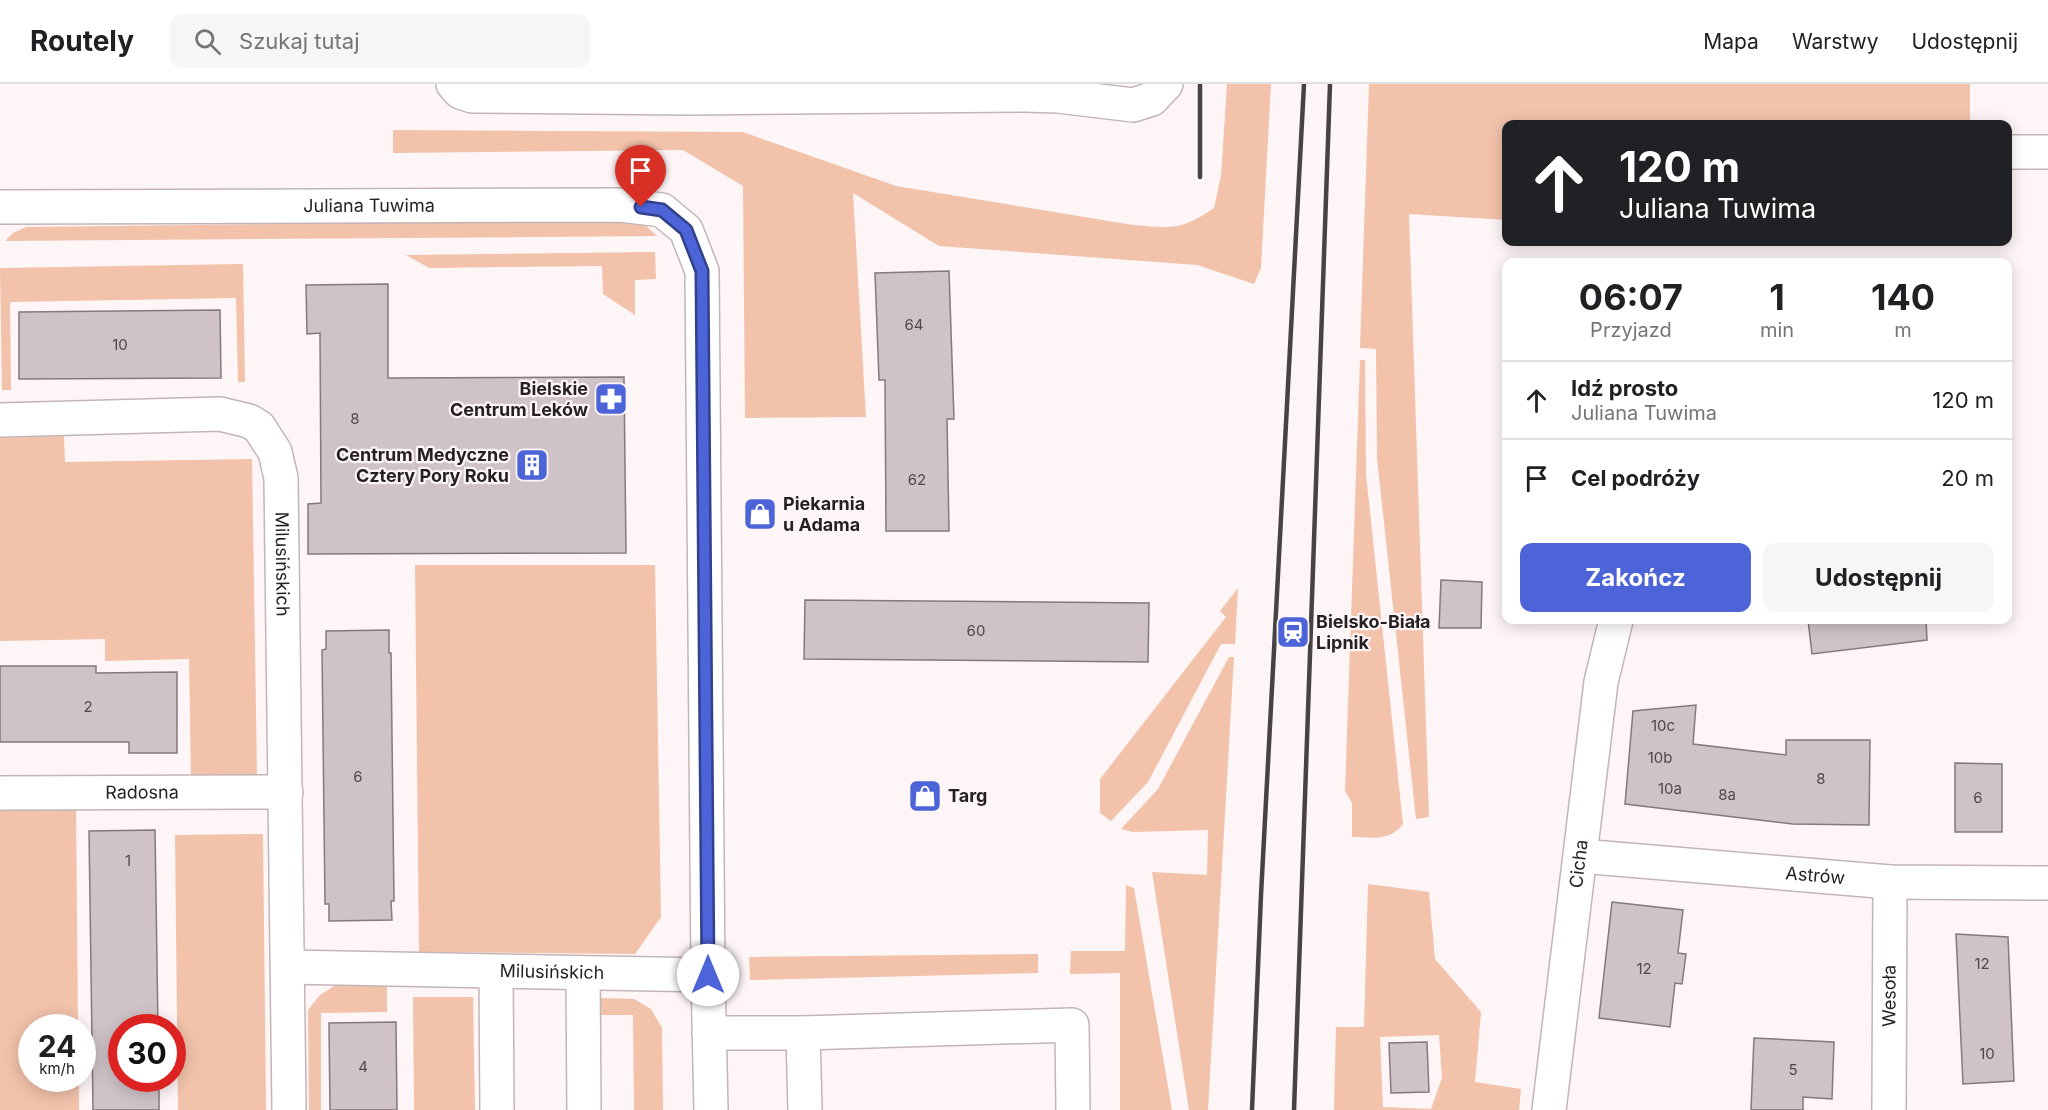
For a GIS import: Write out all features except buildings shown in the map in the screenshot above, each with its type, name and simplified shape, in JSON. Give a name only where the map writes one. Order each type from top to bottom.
[{"type":"street","points":[[453,84],[460,92],[472,96],[689,98],[1047,95],[1133,105],[1152,99],[1166,84]]},
{"type":"street","points":[[2012,152],[2048,152]]},
{"type":"street","name":"Juliana Tuwima","points":[[0,207],[620,205],[662,210],[686,230],[702,271],[708,975]]},
{"type":"street","name":"Milusińskich","points":[[0,420],[220,414],[249,421],[259,427],[275,452],[281,478],[289,1110]]},
{"type":"street","name":"Cicha","points":[[1549,1110],[1601,682],[1615,624]]},
{"type":"street","name":"Radosna","points":[[0,793],[286,792]]},
{"type":"street","name":"Astrów","points":[[1580,856],[1890,882],[2048,884]]},
{"type":"street","name":"Wesoła","points":[[1889,1110],[1890,882]]},
{"type":"street","name":"Milusińskich","points":[[288,967],[708,975]]},
{"type":"street","points":[[496,972],[497,1110]]},
{"type":"street","points":[[584,973],[584,1110]]},
{"type":"street","points":[[708,975],[711,1110]]},
{"type":"street","points":[[709,1033],[803,1033],[1072,1024],[1073,1110]]},
{"type":"street","points":[[803,1033],[805,1110]]},
{"type":"shaded area","points":[[1227,84],[1271,84],[1261,268],[1254,284],[1197,265],[939,246],[853,193],[866,417],[745,418],[743,186],[683,150],[393,153],[393,130],[743,132],[896,186],[1133,225],[1167,227],[1192,221],[1214,208],[1221,176]]},
{"type":"shaded area","points":[[1369,84],[1970,84],[1970,120],[1502,120],[1502,220],[1409,214],[1429,817],[1416,819],[1377,458],[1376,349],[1360,348]]},
{"type":"shaded area","points":[[626,220],[643,223],[657,236],[5,241],[13,233],[26,227]]},
{"type":"shaded area","points":[[655,252],[656,279],[635,280],[635,315],[603,294],[602,266],[429,268],[406,255]]},
{"type":"shaded area","points":[[243,264],[245,382],[238,382],[236,298],[10,302],[11,390],[2,390],[0,268]]},
{"type":"shaded area","points":[[1360,360],[1365,360],[1366,474],[1403,824],[1392,834],[1374,838],[1352,837],[1352,803],[1345,791]]},
{"type":"shaded area","points":[[64,436],[65,462],[252,459],[257,774],[191,775],[189,659],[105,661],[105,639],[0,641],[0,438]]},
{"type":"shaded area","points":[[415,565],[655,565],[661,917],[635,954],[419,952]]},
{"type":"shaded area","points":[[1238,588],[1235,644],[1221,644],[1148,782],[1111,821],[1100,813],[1100,779],[1226,617],[1220,611]]},
{"type":"shaded area","points":[[1229,657],[1234,657],[1208,1110],[1189,1110],[1152,872],[1207,875],[1208,830],[1133,832],[1121,829],[1158,789]]},
{"type":"shaded area","points":[[76,807],[78,1014],[18,1014],[18,1092],[79,1092],[79,1110],[0,1110],[0,808]]},
{"type":"shaded area","points":[[263,834],[266,1110],[178,1110],[178,1092],[186,1092],[186,1014],[177,1014],[175,835]]},
{"type":"shaded area","points":[[1368,884],[1429,892],[1435,959],[1481,1012],[1475,1082],[1521,1089],[1519,1110],[1334,1110],[1336,1027],[1364,1027]],"holes":[[[1439,1035],[1442,1078],[1431,1109],[1383,1107],[1380,1037]]]},
{"type":"shaded area","points":[[1126,885],[1134,888],[1172,1110],[1120,1110],[1120,973],[1070,974],[1071,951],[1125,951]]},
{"type":"shaded area","points":[[1038,954],[1038,973],[750,980],[749,957]]},
{"type":"shaded area","points":[[339,983],[387,983],[387,1012],[321,1013],[321,1110],[309,1110],[308,1010],[320,995]]},
{"type":"shaded area","points":[[413,997],[473,997],[475,1110],[414,1110]]},
{"type":"shaded area","points":[[600,998],[634,999],[651,1009],[662,1028],[663,1110],[634,1110],[633,1015],[600,1015]]},
{"type":"railway","points":[[1200,84],[1200,177]]},
{"type":"railway","points":[[1252,1110],[1261,895],[1304,84]]},
{"type":"railway","points":[[1294,1110],[1330,84]]},
{"type":"place","name":"Bielskie Centrum Leków","points":[[611,399]]},
{"type":"place","name":"Centrum Medyczne Cztery Pory Roku","points":[[532,465]]},
{"type":"place","name":"Piekarnia u Adama","points":[[760,514]]},
{"type":"place","name":"Bielsko-Biała Lipnik","points":[[1293,632]]},
{"type":"place","name":"Targ","points":[[925,796]]},
{"type":"route","points":[[641,207],[662,210],[686,230],[702,271],[708,975]]}]
